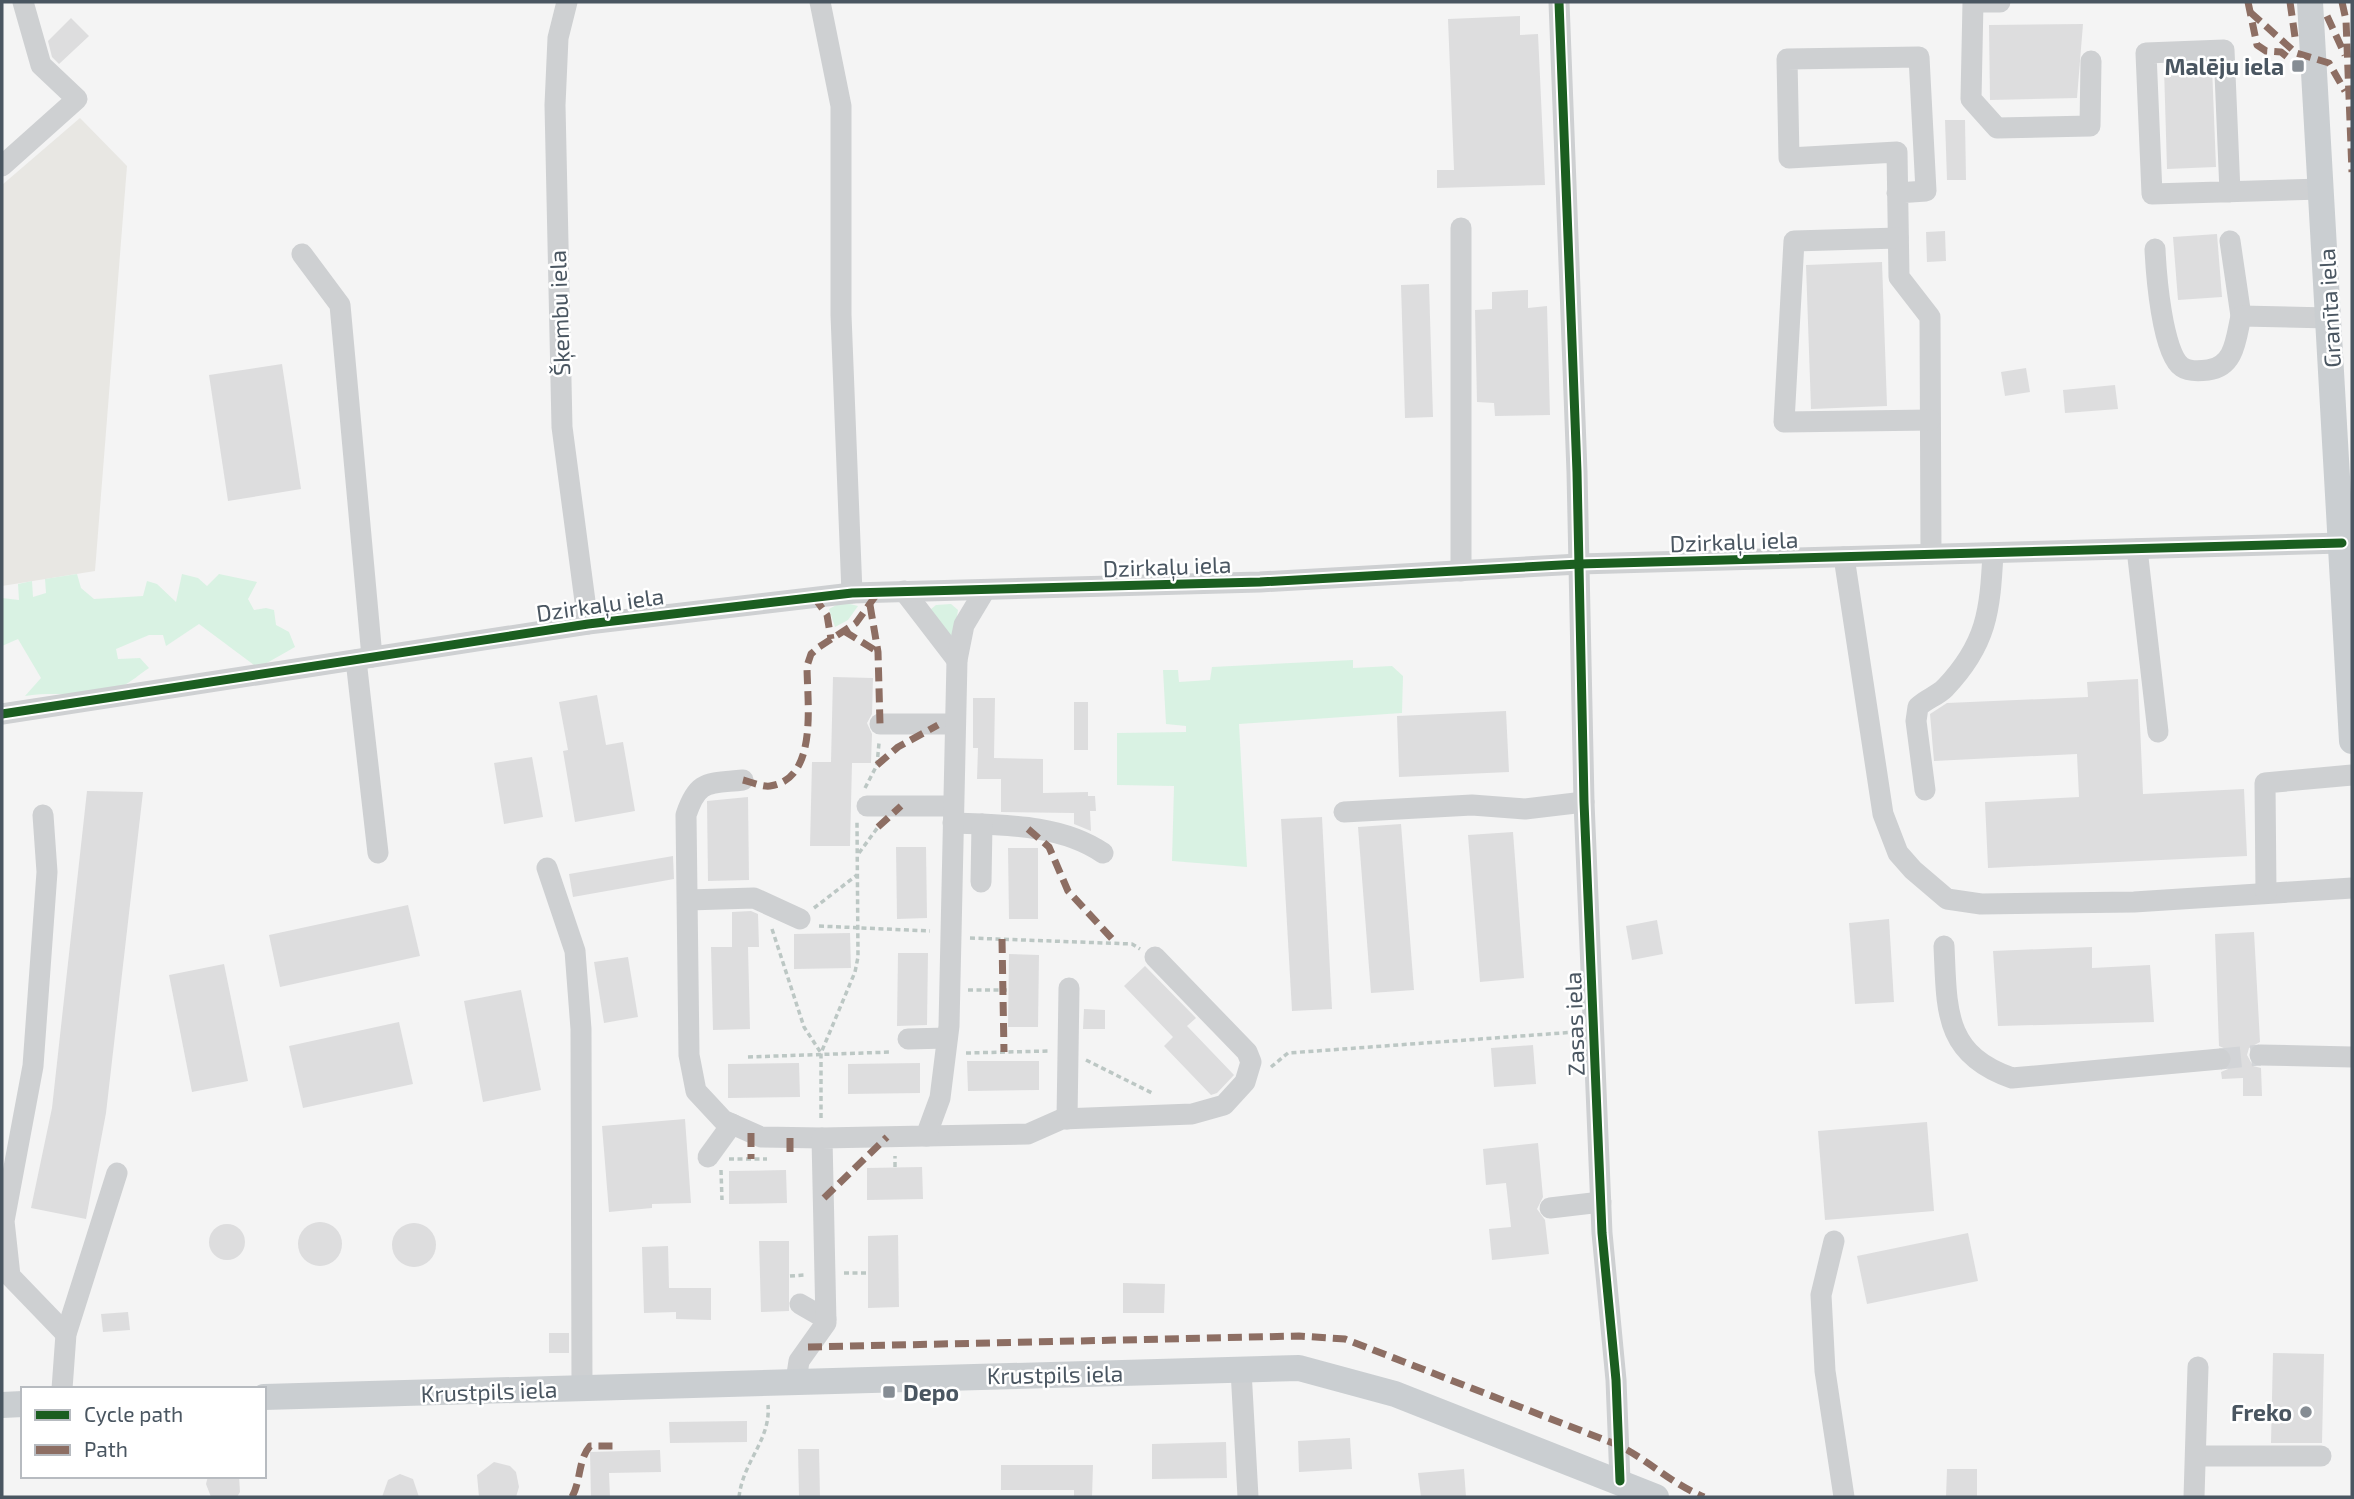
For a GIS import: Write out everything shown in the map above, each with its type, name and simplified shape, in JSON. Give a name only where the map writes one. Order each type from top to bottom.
[{"type":"main road","name":"Granīta iela","points":[[2310,2],[2348,612],[2352,741]]},
{"type":"main road","name":"Krustpils iela","points":[[266,1397],[1299,1368],[1395,1394],[1656,1497]]},
{"type":"main road","points":[[2,1405],[21,1404]]},
{"type":"street","points":[[2,166],[77,99],[41,65],[23,2]]},
{"type":"street","name":"Šķembu iela","points":[[567,2],[558,38],[555,105],[562,428],[588,624]]},
{"type":"street","points":[[820,2],[841,106],[841,315],[852,593]]},
{"type":"street","name":"Zasas iela","points":[[1559,2],[1579,564],[1584,803],[1601,1202],[1616,1380],[1619,1481]]},
{"type":"street","points":[[2000,2],[1973,2],[1971,99],[1997,128],[2090,126],[2091,61]]},
{"type":"street","points":[[2230,192],[2224,50],[2146,53],[2152,194],[2230,192],[2322,189]]},
{"type":"street","points":[[1897,192],[1926,191],[1919,57],[1787,59],[1789,158],[1897,152],[1897,192],[1899,277],[1930,317],[1931,554]]},
{"type":"street","points":[[1461,228],[1461,571]]},
{"type":"street","points":[[1898,238],[1794,242],[1784,422],[1930,420]]},
{"type":"street","points":[[2155,249],[2159,304],[2174,358],[2181,367],[2190,371],[2218,369],[2229,361],[2241,316],[2230,241]]},
{"type":"street","points":[[302,254],[340,305],[378,853]]},
{"type":"street","points":[[2241,316],[2329,318]]},
{"type":"street","name":"Dzirkaļu iela","points":[[2,714],[588,624],[852,593],[1260,582],[1579,564],[2342,543]]},
{"type":"street","points":[[2137,549],[2158,732]]},
{"type":"street","points":[[1925,790],[1916,721],[1918,707],[1942,691],[1978,646],[1990,605],[1993,553]]},
{"type":"street","points":[[1844,557],[1883,814],[1898,853],[1947,899],[1981,904],[2134,902],[2352,888]]},
{"type":"street","points":[[926,1136],[940,1098],[947,1038],[957,660],[964,625],[985,590]]},
{"type":"street","points":[[904,591],[957,660]]},
{"type":"street","points":[[880,724],[954,724]]},
{"type":"street","points":[[2266,894],[2264,783],[2352,775]]},
{"type":"street","points":[[743,780],[708,784],[693,794],[686,815],[691,1067],[696,1091],[723,1120],[761,1137],[821,1138],[886,1147],[926,1136],[1028,1134],[1067,1119],[1179,1114],[1224,1105],[1245,1082],[1251,1062],[1247,1052],[1155,957]]},
{"type":"street","points":[[1344,812],[1472,805],[1525,810],[1584,803]]},
{"type":"street","points":[[863,804],[953,814],[982,824],[1059,833],[1088,843],[1103,853]]},
{"type":"street","points":[[43,815],[47,872],[33,1066],[4,1220],[10,1276],[66,1334]]},
{"type":"street","points":[[982,824],[982,882]]},
{"type":"street","points":[[547,868],[575,951],[581,1029],[582,1388]]},
{"type":"street","points":[[688,900],[754,898],[800,919]]},
{"type":"street","points":[[1944,946],[1947,1010],[1957,1036],[1971,1057],[1987,1069],[2012,1078],[2220,1059]]},
{"type":"street","points":[[1067,1119],[1069,988]]},
{"type":"street","points":[[908,1039],[947,1038]]},
{"type":"street","points":[[2260,1055],[2352,1057]]},
{"type":"street","points":[[708,1157],[732,1124]]},
{"type":"street","points":[[796,1381],[799,1361],[820,1334],[826,1319],[815,1246],[821,1138]]},
{"type":"street","points":[[62,1387],[66,1334],[117,1173]]},
{"type":"street","points":[[1550,1208],[1601,1202]]},
{"type":"street","points":[[1835,1241],[1821,1295],[1825,1371],[1844,1497]]},
{"type":"street","points":[[800,1304],[826,1319]]},
{"type":"street","points":[[2194,1497],[2198,1367]]},
{"type":"street","points":[[1241,1370],[1248,1497]]},
{"type":"street","points":[[2196,1456],[2321,1456]]},
{"type":"path","points":[[821,1138],[821,1053],[855,972],[858,926],[857,854],[863,804],[877,765],[880,724]]},
{"type":"path","points":[[857,854],[878,827]]},
{"type":"path","points":[[857,875],[800,919],[815,926],[858,926],[951,935],[1132,944],[1155,957]]},
{"type":"path","points":[[768,905],[770,923],[804,1027],[821,1053]]},
{"type":"path","points":[[1245,1082],[1256,1078],[1287,1053],[1594,1031]]},
{"type":"path","points":[[1069,1051],[1174,1104],[1179,1114]]},
{"type":"path","points":[[722,1200],[721,1160],[777,1159]]},
{"type":"path","points":[[739,1497],[741,1478],[769,1424],[766,1382]]},
{"type":"shaded area","points":[[80,118],[127,166],[95,571],[2,586],[2,185]]},
{"type":"green space","points":[[77,574],[81,588],[94,599],[143,596],[147,581],[157,584],[176,602],[182,574],[198,578],[207,586],[219,574],[257,582],[248,599],[254,610],[274,610],[276,625],[289,632],[295,647],[258,668],[199,624],[166,646],[163,635],[149,635],[116,649],[118,659],[140,658],[149,668],[121,687],[99,693],[25,696],[41,678],[18,639],[2,646],[2,598],[19,600],[18,584],[32,581],[33,597],[46,593],[45,579]]},
{"type":"green space","points":[[842,602],[858,606],[848,620],[835,627],[829,609]]},
{"type":"green space","points":[[951,604],[958,610],[953,643],[930,610],[936,605]]},
{"type":"green space","points":[[1353,660],[1353,668],[1392,666],[1403,676],[1402,713],[1239,724],[1247,867],[1172,861],[1174,786],[1117,785],[1117,733],[1186,732],[1186,726],[1166,724],[1163,670],[1178,670],[1179,682],[1210,680],[1212,667]]},
{"type":"building","points":[[1520,16],[1520,35],[1538,34],[1545,185],[1437,188],[1437,170],[1454,170],[1448,19]]},
{"type":"building","points":[[71,18],[89,36],[59,64],[52,57],[48,41]]},
{"type":"building","points":[[2083,24],[2077,98],[1990,100],[1989,25]]},
{"type":"building","points":[[2212,67],[2216,167],[2167,169],[2164,68]]},
{"type":"building","points":[[1945,120],[1965,120],[1966,180],[1947,180]]},
{"type":"building","points":[[1945,231],[1946,261],[1927,262],[1926,232]]},
{"type":"building","points":[[2217,234],[2222,297],[2178,300],[2173,237]]},
{"type":"building","points":[[1882,262],[1887,406],[1811,409],[1806,265]]},
{"type":"building","points":[[1429,284],[1433,417],[1405,418],[1401,285]]},
{"type":"building","points":[[1528,290],[1528,308],[1547,306],[1550,415],[1495,416],[1494,403],[1477,402],[1475,310],[1492,309],[1492,292]]},
{"type":"building","points":[[282,364],[301,489],[228,501],[209,375]]},
{"type":"building","points":[[2026,368],[2030,392],[2005,396],[2001,372]]},
{"type":"building","points":[[2115,385],[2118,409],[2065,413],[2063,390]]},
{"type":"building","points":[[833,677],[873,678],[872,714],[867,723],[872,734],[871,763],[852,763],[850,846],[810,846],[812,762],[831,762]]},
{"type":"building","points":[[2138,679],[2143,794],[2244,789],[2247,856],[1988,868],[1985,802],[2079,797],[2077,754],[1934,761],[1930,714],[1947,703],[2088,697],[2087,682]]},
{"type":"building","points":[[597,695],[606,745],[623,742],[635,811],[575,822],[563,751],[568,750],[559,702]]},
{"type":"building","points":[[973,698],[995,698],[994,758],[1043,759],[1043,793],[1088,792],[1088,796],[1095,796],[1096,811],[1090,811],[1091,831],[1074,824],[1074,813],[1001,812],[1001,779],[977,779],[978,748],[973,748]]},
{"type":"building","points":[[1074,702],[1088,702],[1088,750],[1074,750]]},
{"type":"building","points":[[1506,711],[1509,772],[1399,777],[1397,716]]},
{"type":"building","points":[[532,757],[543,817],[504,824],[494,763]]},
{"type":"building","points":[[87,791],[143,792],[106,1113],[86,1219],[31,1208],[52,1108]]},
{"type":"building","points":[[748,797],[749,880],[708,881],[707,801]]},
{"type":"building","points":[[1322,817],[1332,1009],[1292,1011],[1281,819]]},
{"type":"building","points":[[1401,824],[1414,990],[1371,993],[1358,827]]},
{"type":"building","points":[[1513,832],[1524,978],[1480,982],[1468,835]]},
{"type":"building","points":[[896,847],[926,847],[927,918],[897,919]]},
{"type":"building","points":[[1008,848],[1038,848],[1038,919],[1009,919]]},
{"type":"building","points":[[673,856],[674,879],[573,897],[569,874]]},
{"type":"building","points":[[408,905],[420,956],[280,987],[269,935]]},
{"type":"building","points":[[751,911],[758,914],[759,947],[748,947],[750,1029],[713,1030],[711,947],[732,947],[732,912]]},
{"type":"building","points":[[1889,919],[1894,1002],[1855,1004],[1849,923]]},
{"type":"building","points":[[1657,920],[1663,954],[1632,960],[1626,926]]},
{"type":"building","points":[[2254,932],[2260,1042],[2249,1048],[2247,1055],[2253,1066],[2261,1068],[2262,1096],[2243,1096],[2243,1078],[2222,1079],[2221,1072],[2228,1069],[2233,1058],[2230,1051],[2219,1046],[2215,934]]},
{"type":"building","points":[[850,933],[851,968],[794,969],[794,934]]},
{"type":"building","points":[[2092,947],[2092,968],[2150,965],[2154,1022],[1998,1026],[1993,951]]},
{"type":"building","points":[[898,953],[928,953],[927,1025],[897,1026]]},
{"type":"building","points":[[1009,954],[1039,955],[1038,1027],[1008,1027]]},
{"type":"building","points":[[628,957],[638,1017],[604,1023],[594,962]]},
{"type":"building","points":[[224,964],[248,1081],[192,1092],[169,975]]},
{"type":"building","points":[[1145,966],[1196,1018],[1187,1026],[1234,1075],[1217,1093],[1211,1095],[1164,1046],[1173,1037],[1124,986]]},
{"type":"building","points":[[521,990],[541,1090],[483,1102],[464,1001]]},
{"type":"building","points":[[1084,1009],[1105,1010],[1105,1029],[1083,1029]]},
{"type":"building","points":[[399,1022],[413,1084],[303,1108],[289,1046]]},
{"type":"building","points":[[1533,1045],[1536,1084],[1494,1087],[1491,1048]]},
{"type":"building","points":[[967,1061],[1039,1061],[1039,1090],[968,1091]]},
{"type":"building","points":[[799,1063],[800,1097],[728,1098],[728,1064]]},
{"type":"building","points":[[920,1063],[920,1093],[848,1094],[848,1064]]},
{"type":"building","points":[[685,1119],[691,1203],[652,1204],[652,1208],[609,1212],[602,1126]]},
{"type":"building","points":[[1927,1122],[1934,1211],[1825,1220],[1818,1131]]},
{"type":"building","points":[[1538,1143],[1543,1197],[1537,1209],[1545,1220],[1549,1254],[1492,1260],[1489,1229],[1511,1227],[1506,1183],[1486,1185],[1483,1149]]},
{"type":"building","points":[[922,1167],[923,1199],[867,1200],[867,1168]]},
{"type":"building","points":[[786,1170],[787,1203],[729,1204],[729,1171]]},
{"type":"building","points":[[320,1222],[329,1223],[336,1228],[341,1235],[341,1253],[336,1260],[329,1265],[320,1266],[311,1265],[304,1260],[299,1253],[298,1244],[299,1235],[304,1228],[311,1223]]},
{"type":"building","points":[[414,1223],[423,1224],[430,1229],[435,1236],[435,1254],[430,1261],[423,1266],[414,1267],[405,1266],[398,1261],[393,1254],[392,1245],[393,1236],[398,1229],[405,1224]]},
{"type":"building","points":[[227,1224],[240,1229],[245,1242],[240,1255],[227,1260],[214,1255],[209,1242],[214,1229]]},
{"type":"building","points":[[1968,1233],[1978,1281],[1867,1304],[1857,1256]]},
{"type":"building","points":[[898,1235],[899,1307],[868,1308],[868,1236]]},
{"type":"building","points":[[759,1241],[789,1241],[789,1311],[761,1312]]},
{"type":"building","points":[[668,1246],[669,1288],[711,1288],[711,1320],[676,1319],[676,1312],[644,1313],[642,1247]]},
{"type":"building","points":[[1123,1283],[1165,1284],[1164,1313],[1123,1313]]},
{"type":"building","points":[[128,1312],[130,1330],[103,1332],[101,1314]]},
{"type":"building","points":[[549,1333],[569,1333],[569,1353],[549,1353]]},
{"type":"building","points":[[2273,1353],[2324,1354],[2322,1443],[2271,1443]]},
{"type":"building","points":[[747,1421],[747,1442],[670,1443],[669,1422]]},
{"type":"building","points":[[1350,1438],[1352,1469],[1299,1472],[1298,1441]]},
{"type":"building","points":[[1226,1442],[1227,1478],[1152,1479],[1152,1444]]},
{"type":"building","points":[[798,1449],[819,1449],[820,1497],[799,1497]]},
{"type":"building","points":[[660,1450],[661,1472],[609,1473],[610,1497],[591,1497],[590,1452]]},
{"type":"building","points":[[494,1462],[510,1466],[516,1472],[519,1487],[516,1497],[479,1497],[477,1475]]},
{"type":"building","points":[[1001,1465],[1093,1465],[1092,1497],[1074,1497],[1074,1490],[1001,1490]]},
{"type":"building","points":[[1464,1469],[1466,1497],[1421,1497],[1418,1473]]},
{"type":"building","points":[[1947,1469],[1977,1469],[1977,1497],[1946,1497]]},
{"type":"building","points":[[400,1474],[413,1479],[419,1497],[382,1497],[388,1480]]},
{"type":"building","points":[[208,1478],[239,1478],[240,1492],[237,1497],[211,1497],[206,1484]]},
{"type":"tunnel","points":[[2220,1059],[2260,1055]]},
{"type":"marked path","points":[[2248,2],[2257,45],[2266,51],[2281,52],[2296,64]]},
{"type":"marked path","points":[[2290,2],[2295,37]]},
{"type":"marked path","points":[[2342,2],[2346,20],[2352,172]]},
{"type":"marked path","points":[[2250,12],[2296,53],[2329,63],[2345,91]]},
{"type":"marked path","points":[[2327,16],[2345,55]]},
{"type":"marked path","points":[[743,780],[770,786],[786,780],[796,769],[807,736],[807,666],[811,654],[856,623],[879,591]]},
{"type":"marked path","points":[[814,597],[827,615],[831,639]]},
{"type":"marked path","points":[[870,605],[878,652],[880,724]]},
{"type":"marked path","points":[[844,631],[878,652]]},
{"type":"marked path","points":[[877,765],[898,747],[938,725]]},
{"type":"marked path","points":[[878,827],[901,806]]},
{"type":"marked path","points":[[1028,829],[1049,847],[1068,891],[1116,943]]},
{"type":"marked path","points":[[1002,939],[1004,1052]]},
{"type":"marked path","points":[[751,1133],[751,1159]]},
{"type":"marked path","points":[[824,1198],[887,1137]]},
{"type":"marked path","points":[[790,1138],[790,1159]]},
{"type":"marked path","points":[[808,1347],[1299,1336],[1345,1339],[1618,1445],[1704,1497]]},
{"type":"marked path","points":[[572,1497],[583,1458],[590,1446],[618,1446]]},
{"type":"cycle path","points":[[1559,2],[1577,472],[1584,802],[1602,1233],[1616,1380],[1620,1481]]},
{"type":"cycle path","points":[[2,714],[588,624],[852,593],[1260,582],[1579,564],[2342,543]]},
{"type":"place","name":"Malēju iela","points":[[2298,66]]},
{"type":"place","name":"Depo","points":[[889,1392]]},
{"type":"place","name":"Freko","points":[[2306,1412]]}]
